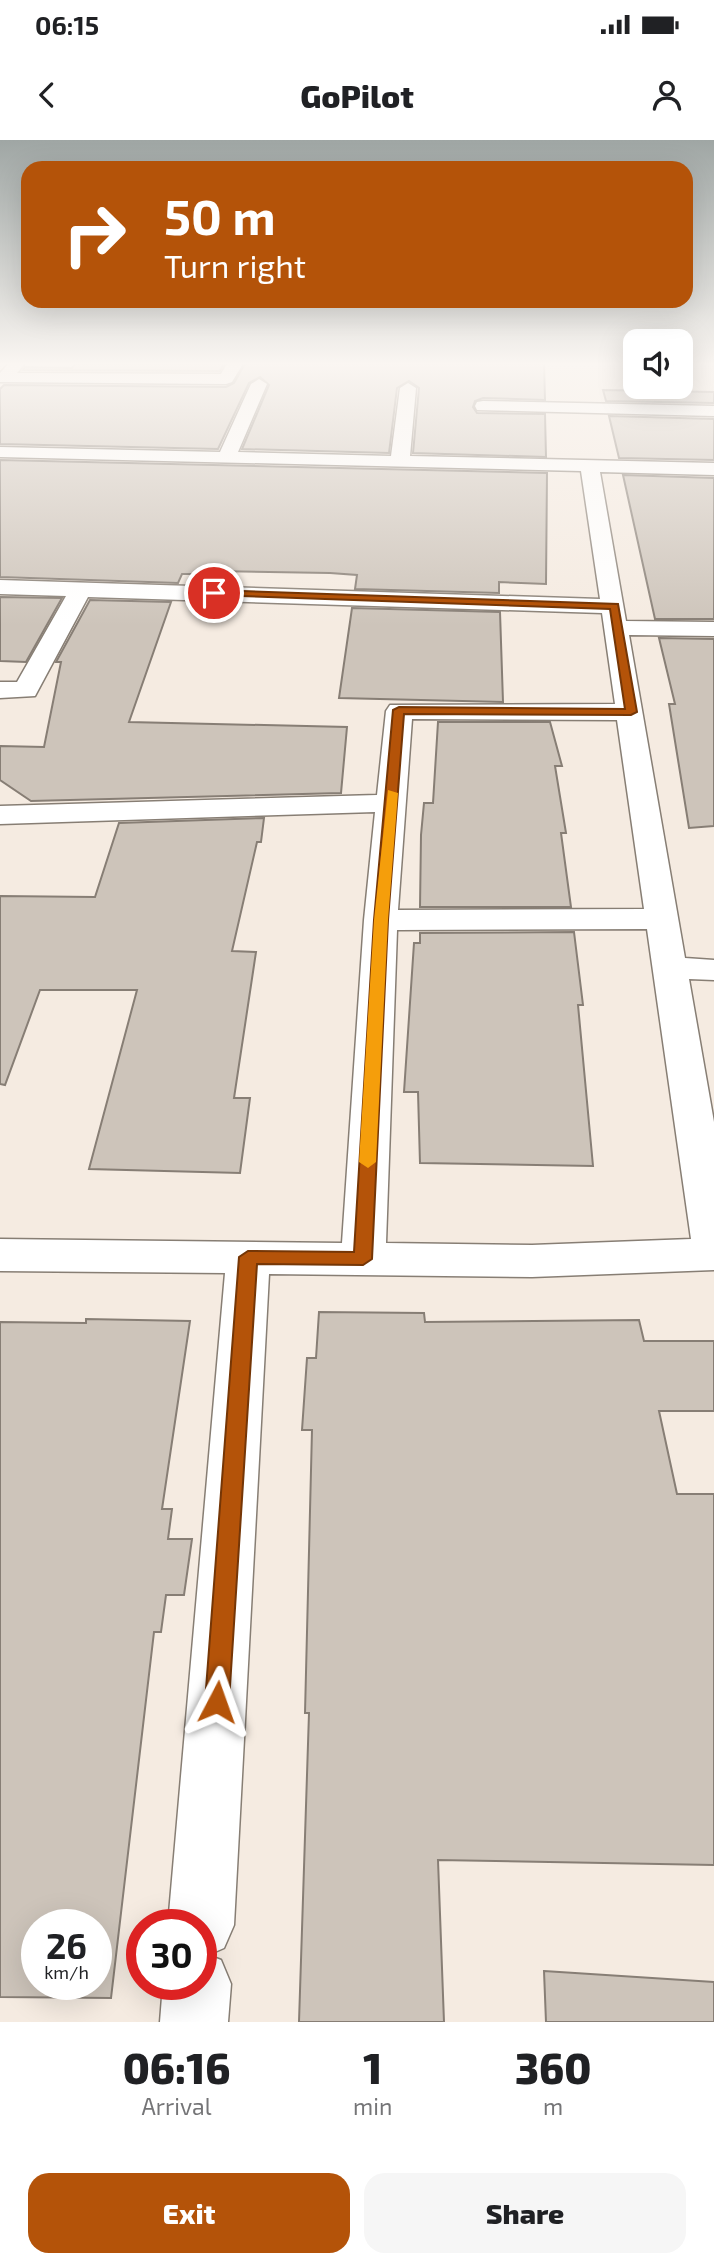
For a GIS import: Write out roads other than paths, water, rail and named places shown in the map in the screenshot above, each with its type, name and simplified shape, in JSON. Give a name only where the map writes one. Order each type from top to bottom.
[{"type":"street","points":[[227,457],[230,450]]},
{"type":"street","points":[[400,461],[401,450]]},
{"type":"street","points":[[0,452],[714,469]]},
{"type":"street","points":[[590,467],[616,617],[714,1247]]},
{"type":"street","points":[[0,587],[616,617],[714,629]]},
{"type":"street","points":[[0,690],[26,690],[81,589]]},
{"type":"street","points":[[363,1259],[381,920],[399,710],[631,712]]},
{"type":"street","points":[[0,815],[391,803]]},
{"type":"street","points":[[381,920],[663,919]]},
{"type":"street","points":[[671,967],[714,970]]},
{"type":"street","points":[[0,1255],[532,1261],[714,1254]]},
{"type":"street","points":[[202,1909],[248,1257]]},
{"type":"street","points":[[194,2022],[196,2000]]}]
